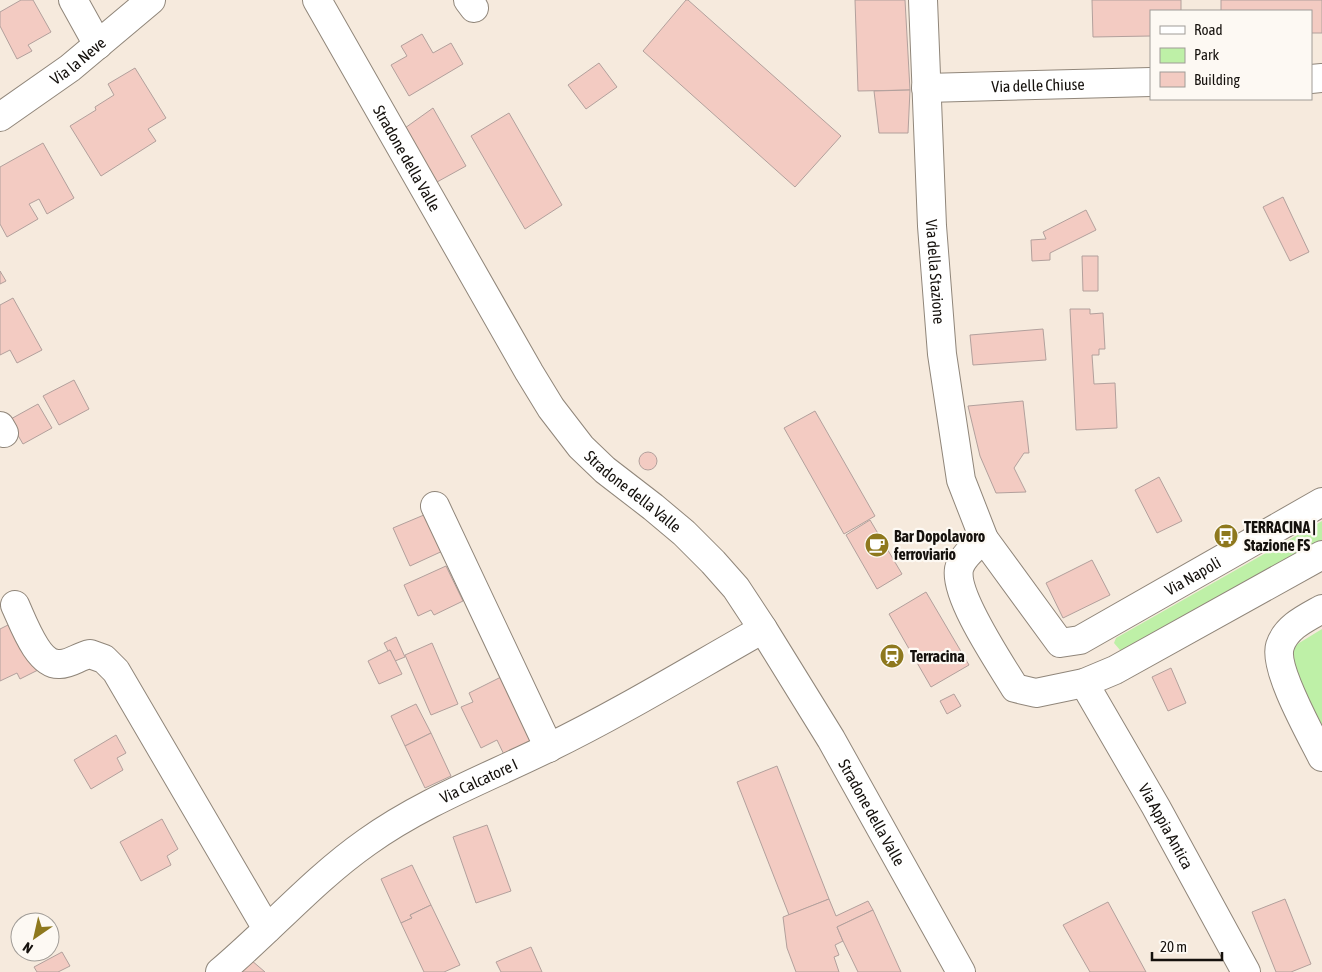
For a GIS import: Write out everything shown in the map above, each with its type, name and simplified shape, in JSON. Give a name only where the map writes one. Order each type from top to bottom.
[{"type":"street","points":[[73,0],[98,45]]},
{"type":"street","name":"Via la Neve","points":[[0,116],[70,68],[151,0]]},
{"type":"street","name":"Stradone della Valle","points":[[317,0],[551,408],[581,446],[600,466],[669,520],[713,562],[736,588],[851,772],[961,972]]},
{"type":"street","name":"Via della Stazione","points":[[923,0],[932,226],[942,354],[961,480],[984,539],[1060,643]]},
{"type":"street","name":"Via delle Chiuse","points":[[926,88],[1150,82]]},
{"type":"street","name":"Via Napoli","points":[[1060,643],[1080,640],[1322,502]]},
{"type":"street","points":[[435,506],[549,748]]},
{"type":"street","points":[[984,539],[966,556],[959,569],[963,594],[973,618],[1015,688],[1036,693],[1084,683],[1126,665],[1322,555]]},
{"type":"street","points":[[15,605],[34,645],[49,662],[57,665],[65,664],[90,654],[104,659],[116,671],[267,929]]},
{"type":"street","points":[[1322,608],[1291,628],[1279,647],[1282,674],[1322,757]]},
{"type":"street","name":"Via Calcatore I","points":[[220,972],[326,874],[388,827],[437,800],[549,748],[593,725],[763,629]]},
{"type":"street","name":"Via Appia Antica","points":[[1084,683],[1156,807],[1246,972]]},
{"type":"green space","points":[[1322,521],[1322,540],[1127,650],[1120,650],[1114,643],[1116,638]]},
{"type":"green space","points":[[1322,629],[1322,729],[1286,651]]},
{"type":"building","points":[[21,0],[33,0],[51,32],[28,45],[32,51],[17,59],[0,26],[0,12]]},
{"type":"building","points":[[686,0],[841,136],[795,187],[643,51]]},
{"type":"building","points":[[855,0],[905,0],[910,90],[858,91]]},
{"type":"building","points":[[1092,0],[1181,0],[1181,10],[1150,10],[1150,36],[1093,37]]},
{"type":"building","points":[[1221,0],[1322,0],[1322,33],[1312,33],[1312,10],[1221,10]]},
{"type":"building","points":[[422,34],[433,53],[451,43],[463,64],[409,96],[391,65],[407,56],[401,46]]},
{"type":"building","points":[[599,63],[617,87],[586,109],[568,85]]},
{"type":"building","points":[[135,68],[166,118],[148,129],[156,141],[101,176],[70,126],[96,110],[95,107],[114,95],[108,84]]},
{"type":"building","points":[[910,90],[908,133],[879,133],[874,91]]},
{"type":"building","points":[[433,108],[466,166],[437,182],[405,128]]},
{"type":"building","points":[[509,113],[562,205],[525,229],[471,136]]},
{"type":"building","points":[[43,143],[74,198],[47,214],[39,199],[29,204],[38,219],[7,237],[0,224],[0,167]]},
{"type":"building","points":[[1283,197],[1309,252],[1290,261],[1263,207]]},
{"type":"building","points":[[1086,210],[1096,230],[1050,253],[1050,260],[1032,261],[1031,240],[1046,239],[1043,232]]},
{"type":"building","points":[[1082,256],[1098,256],[1098,291],[1083,291]]},
{"type":"building","points":[[0,271],[6,281],[0,284]]},
{"type":"building","points":[[13,298],[42,350],[17,363],[10,350],[0,355],[0,305]]},
{"type":"building","points":[[1070,309],[1090,309],[1090,314],[1103,313],[1105,349],[1099,349],[1099,355],[1092,355],[1094,384],[1115,383],[1117,428],[1076,430]]},
{"type":"building","points":[[1043,329],[1046,360],[973,365],[970,335]]},
{"type":"building","points":[[74,380],[89,409],[59,425],[43,396]]},
{"type":"building","points":[[1023,401],[1029,453],[1024,453],[1014,468],[1026,492],[996,493],[980,456],[968,406]]},
{"type":"building","points":[[38,404],[52,428],[23,444],[9,420]]},
{"type":"building","points":[[815,411],[875,516],[844,534],[784,428]]},
{"type":"building","points":[[648,452],[654,455],[657,461],[654,467],[648,470],[642,467],[639,461],[642,455]]},
{"type":"building","points":[[1159,477],[1182,521],[1157,533],[1135,490]]},
{"type":"building","points":[[431,512],[447,549],[410,566],[393,528]]},
{"type":"building","points":[[870,520],[902,574],[877,589],[846,535]]},
{"type":"building","points":[[1092,560],[1110,595],[1063,618],[1046,583]]},
{"type":"building","points":[[446,566],[463,601],[434,615],[431,610],[418,616],[404,585]]},
{"type":"building","points":[[926,592],[969,665],[931,687],[889,614]]},
{"type":"building","points":[[16,621],[40,669],[20,679],[17,673],[0,681],[0,629]]},
{"type":"building","points":[[396,637],[405,657],[395,661],[384,643]]},
{"type":"building","points":[[432,643],[458,704],[431,715],[405,655]]},
{"type":"building","points":[[390,650],[402,674],[379,684],[368,661]]},
{"type":"building","points":[[1171,668],[1186,703],[1168,711],[1152,677]]},
{"type":"building","points":[[503,676],[538,749],[508,763],[497,740],[481,748],[461,707],[473,702],[469,693]]},
{"type":"building","points":[[954,694],[961,706],[947,714],[940,701]]},
{"type":"building","points":[[416,704],[431,733],[405,746],[391,716]]},
{"type":"building","points":[[431,733],[451,776],[425,788],[405,746]]},
{"type":"building","points":[[116,735],[126,753],[117,758],[123,770],[91,789],[74,760]]},
{"type":"building","points":[[777,766],[829,899],[789,915],[737,782]]},
{"type":"building","points":[[162,819],[178,849],[167,856],[171,865],[141,881],[120,842]]},
{"type":"building","points":[[487,825],[511,891],[476,903],[453,837]]},
{"type":"building","points":[[412,865],[431,905],[410,915],[412,918],[401,923],[381,879]]},
{"type":"building","points":[[829,899],[836,916],[868,901],[873,910],[837,927],[843,941],[835,945],[839,955],[834,957],[839,972],[796,972],[787,948],[783,917]]},
{"type":"building","points":[[1285,899],[1311,964],[1291,972],[1276,972],[1252,912]]},
{"type":"building","points":[[1108,902],[1146,972],[1090,972],[1063,925]]},
{"type":"building","points":[[431,905],[460,965],[444,972],[424,972],[401,923],[412,918],[410,915]]},
{"type":"building","points":[[873,910],[901,972],[858,972],[843,941],[837,927]]},
{"type":"building","points":[[531,947],[542,972],[501,972],[496,962]]},
{"type":"building","points":[[62,952],[70,966],[58,972],[37,972],[34,967],[43,962],[60,962],[60,953]]},
{"type":"building","points":[[251,960],[265,972],[239,972]]},
{"type":"place","name":"TERRACINA | Stazione FS","points":[[1226,536]]},
{"type":"place","name":"Bar Dopolavoro ferroviario","points":[[877,545]]},
{"type":"place","name":"Terracina","points":[[892,656]]}]
